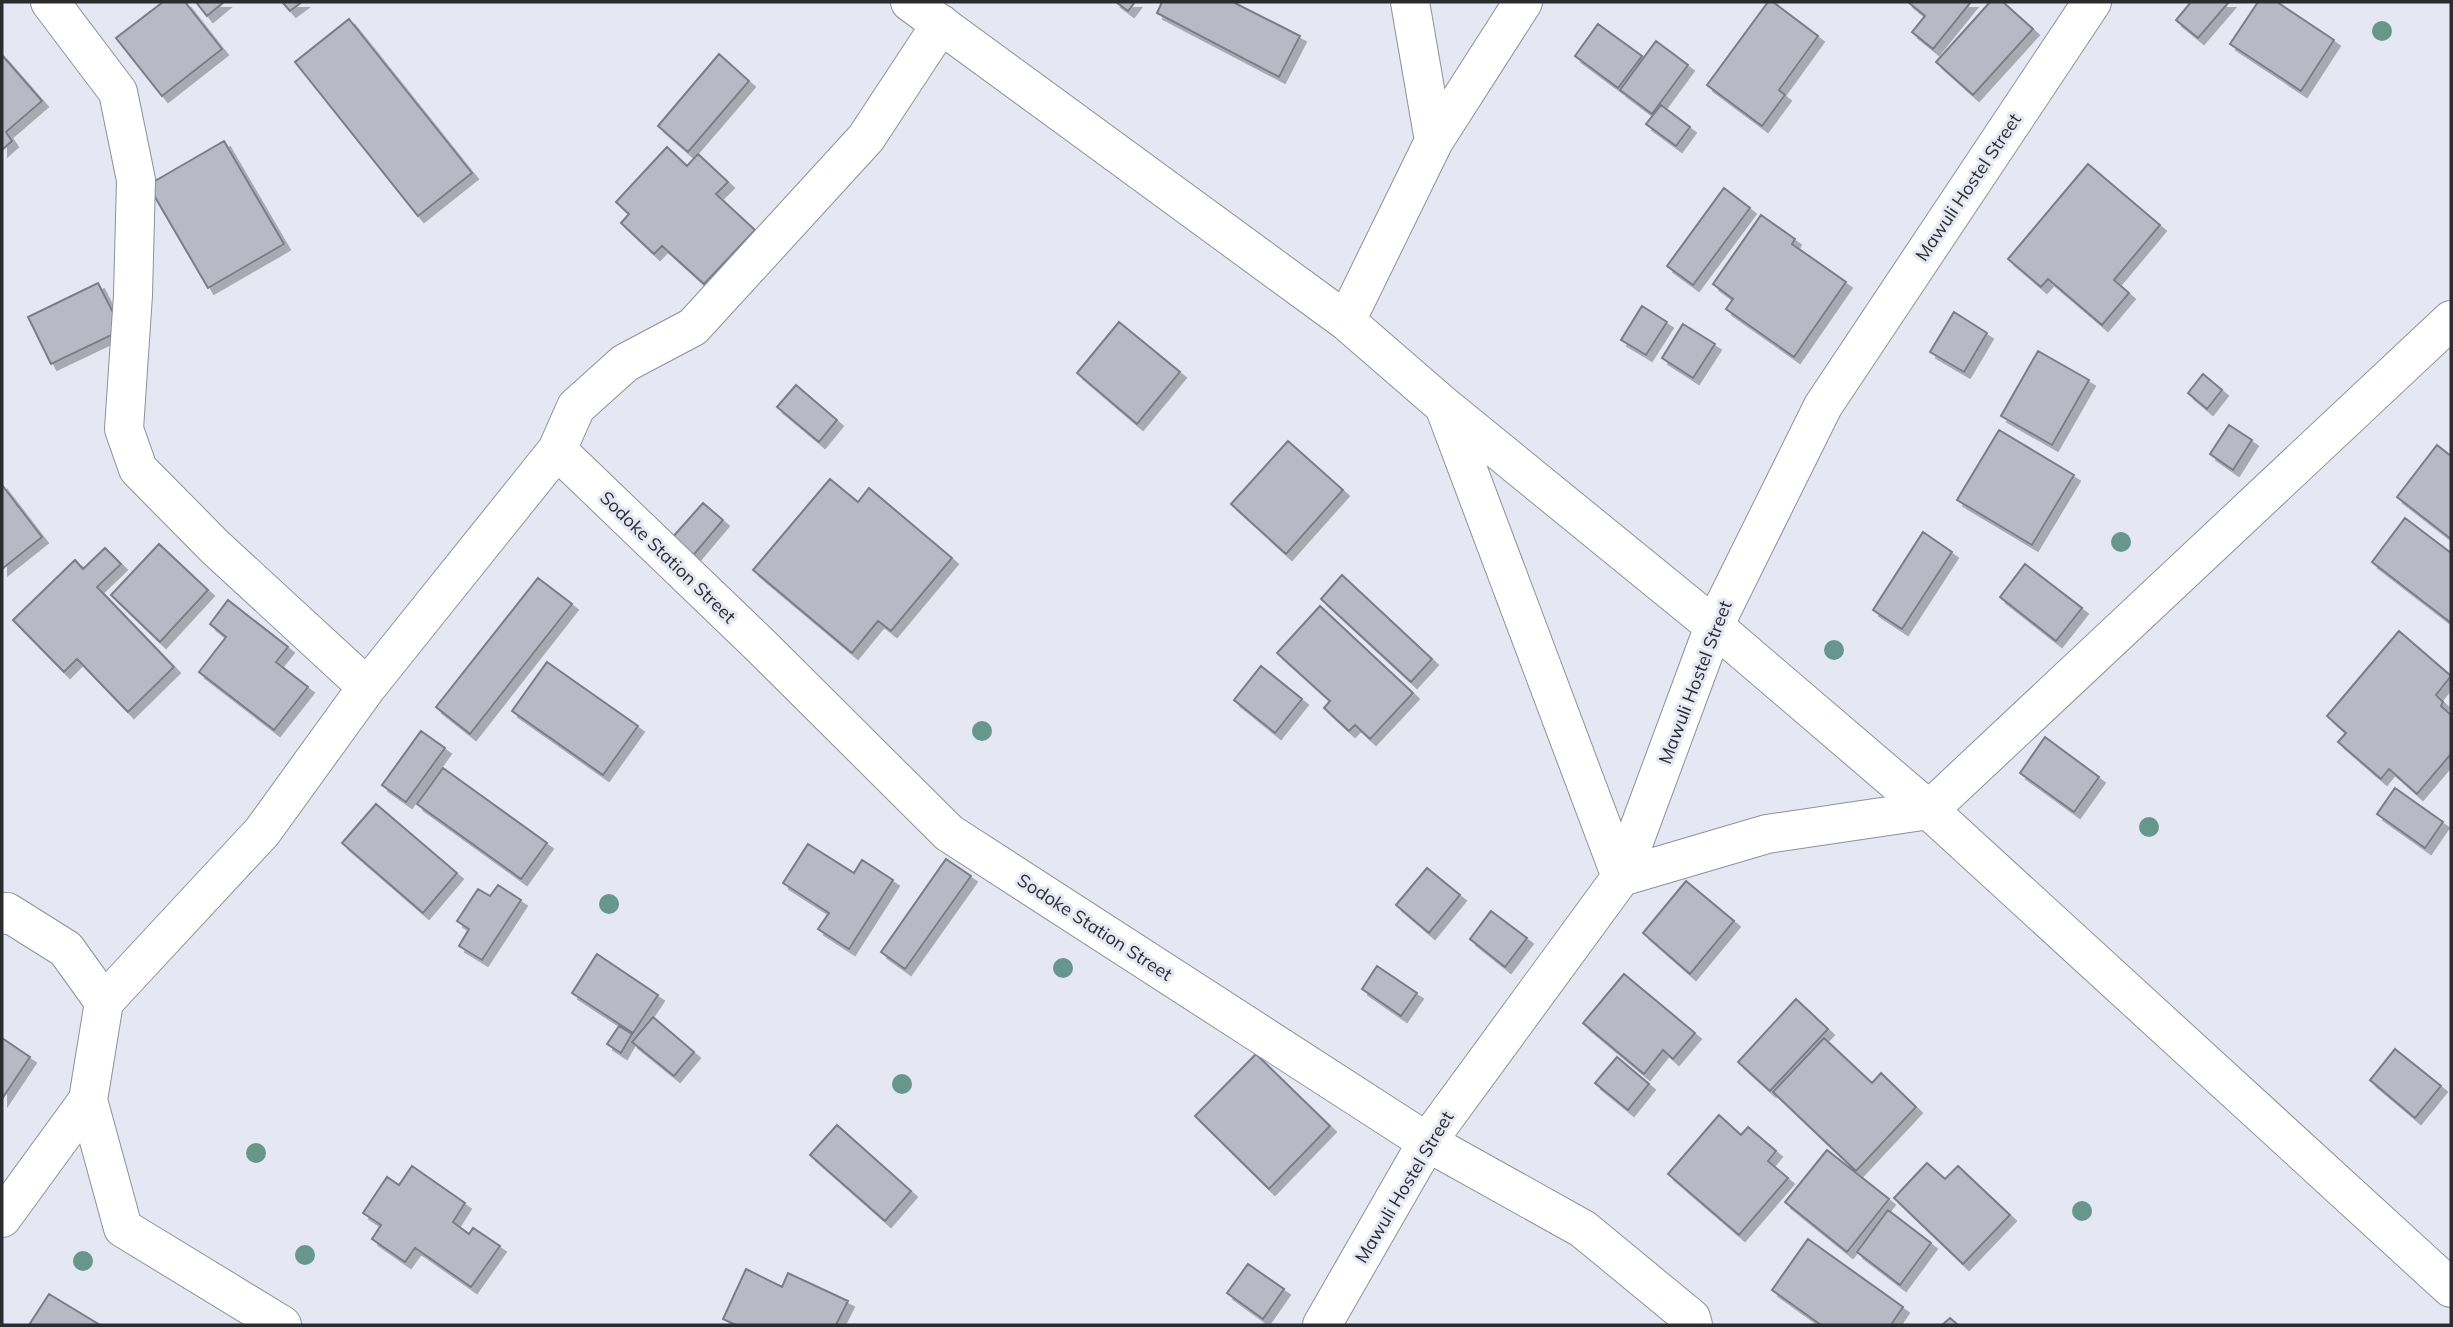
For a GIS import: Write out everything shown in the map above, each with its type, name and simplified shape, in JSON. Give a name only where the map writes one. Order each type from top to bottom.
[{"type":"street","points":[[50,2],[118,92],[136,180],[133,295],[124,429],[138,469],[215,547],[368,687]]},
{"type":"street","points":[[910,2],[1346,321],[1444,406],[1714,626],[1929,810],[2451,1289]]},
{"type":"street","points":[[1410,2],[1434,141]]},
{"type":"street","points":[[1346,321],[1434,141],[1523,2]]},
{"type":"street","name":"Mawuli Hostel Street","points":[[1322,1325],[1427,1142],[1621,877],[1714,626],[1824,407],[1902,284],[2092,2]]},
{"type":"street","points":[[282,1325],[123,1228],[88,1100],[104,1002],[262,832],[368,687],[557,450],[576,407],[625,363],[693,327],[866,138],[941,24]]},
{"type":"street","points":[[1444,406],[1621,877],[1767,834],[1929,810],[2451,320]]},
{"type":"street","name":"Sodoke Station Street","points":[[557,450],[760,645],[948,832],[1427,1142],[1583,1229],[1691,1318],[1693,1325]]},
{"type":"street","points":[[4,909],[66,949],[104,1002]]},
{"type":"street","points":[[2,1218],[88,1100]]},
{"type":"building","points":[[163,2],[185,2],[222,49],[162,96],[116,38]]},
{"type":"building","points":[[196,2],[224,2],[207,16]]},
{"type":"building","points":[[282,2],[302,2],[290,11]]},
{"type":"building","points":[[1116,2],[1135,2],[1128,11]]},
{"type":"building","points":[[1162,2],[1233,2],[1300,36],[1279,77],[1157,13]]},
{"type":"building","points":[[1768,2],[1773,2],[1818,36],[1779,90],[1785,95],[1762,126],[1707,85]]},
{"type":"building","points":[[1908,2],[1971,2],[1933,49],[1912,32],[1925,16]]},
{"type":"building","points":[[1990,2],[2003,2],[2033,29],[1973,95],[1936,62]]},
{"type":"building","points":[[2191,2],[2229,2],[2198,38],[2176,20]]},
{"type":"building","points":[[2258,2],[2277,2],[2334,40],[2301,91],[2230,44]]},
{"type":"building","points":[[349,19],[472,173],[418,216],[295,62]]},
{"type":"building","points":[[1598,24],[1642,56],[1618,88],[1575,56]]},
{"type":"building","points":[[1656,41],[1688,65],[1652,114],[1620,90]]},
{"type":"building","points":[[719,54],[749,81],[688,152],[658,126]]},
{"type":"building","points":[[2,55],[42,101],[6,132],[12,141],[2,150]]},
{"type":"building","points":[[1661,105],[1690,127],[1676,146],[1646,124]]},
{"type":"building","points":[[224,141],[284,244],[208,288],[148,185]]},
{"type":"building","points":[[667,147],[687,166],[698,154],[728,182],[716,194],[755,230],[704,284],[662,246],[654,254],[621,223],[629,214],[616,202]]},
{"type":"building","points":[[2088,164],[2160,225],[2114,280],[2129,293],[2102,325],[2048,279],[2041,287],[2008,259]]},
{"type":"building","points":[[1724,188],[1750,208],[1693,285],[1667,266]]},
{"type":"building","points":[[1761,215],[1795,239],[1792,244],[1846,282],[1794,357],[1726,309],[1733,299],[1713,284]]},
{"type":"building","points":[[98,283],[122,330],[51,364],[28,317]]},
{"type":"building","points":[[1642,306],[1667,322],[1646,355],[1621,340]]},
{"type":"building","points":[[1954,312],[1987,333],[1964,372],[1930,352]]},
{"type":"building","points":[[1119,322],[1180,372],[1137,424],[1077,373]]},
{"type":"building","points":[[1683,324],[1715,344],[1693,378],[1662,358]]},
{"type":"building","points":[[2038,351],[2089,380],[2052,445],[2001,416]]},
{"type":"building","points":[[2203,374],[2222,390],[2207,409],[2188,393]]},
{"type":"building","points":[[796,385],[837,420],[819,442],[777,407]]},
{"type":"building","points":[[2229,425],[2252,440],[2233,470],[2210,454]]},
{"type":"building","points":[[1999,430],[2074,475],[2032,545],[1957,500]]},
{"type":"building","points":[[1288,441],[1343,490],[1286,554],[1231,504]]},
{"type":"building","points":[[2437,445],[2451,456],[2451,539],[2397,497]]},
{"type":"building","points":[[830,479],[858,502],[869,488],[952,558],[891,631],[878,621],[852,653],[753,570]]},
{"type":"building","points":[[2,485],[42,537],[2,569]]},
{"type":"building","points":[[703,503],[723,520],[691,558],[671,539]]},
{"type":"building","points":[[2405,518],[2451,553],[2451,623],[2372,562]]},
{"type":"building","points":[[1923,532],[1952,552],[1902,629],[1873,610]]},
{"type":"building","points":[[159,544],[208,590],[160,642],[111,595]]},
{"type":"building","points":[[105,548],[121,564],[97,587],[174,667],[128,712],[77,659],[64,672],[13,620],[75,560],[83,569]]},
{"type":"building","points":[[2025,564],[2082,608],[2056,641],[2000,597]]},
{"type":"building","points":[[1342,575],[1432,659],[1411,682],[1321,599]]},
{"type":"building","points":[[538,578],[572,604],[470,734],[436,707]]},
{"type":"building","points":[[228,600],[288,647],[276,662],[308,687],[274,730],[199,672],[226,637],[210,624]]},
{"type":"building","points":[[1320,606],[1413,693],[1370,739],[1355,725],[1349,731],[1324,708],[1330,701],[1277,653]]},
{"type":"building","points":[[2399,631],[2451,676],[2436,695],[2443,702],[2441,706],[2451,715],[2451,754],[2417,794],[2389,769],[2381,779],[2338,742],[2346,733],[2327,716]]},
{"type":"building","points":[[547,662],[638,726],[603,775],[512,711]]},
{"type":"building","points":[[1261,666],[1302,699],[1275,733],[1234,700]]},
{"type":"building","points":[[421,731],[445,748],[406,802],[382,785]]},
{"type":"building","points":[[2045,737],[2099,777],[2074,812],[2020,773]]},
{"type":"building","points":[[443,768],[547,843],[521,879],[417,804]]},
{"type":"building","points":[[2395,788],[2443,822],[2425,848],[2377,814]]},
{"type":"building","points":[[376,804],[457,873],[423,913],[342,843]]},
{"type":"building","points":[[808,844],[854,873],[862,860],[893,880],[849,949],[818,929],[829,913],[783,883]]},
{"type":"building","points":[[946,859],[971,876],[905,969],[881,952]]},
{"type":"building","points":[[1427,868],[1460,895],[1429,933],[1396,905]]},
{"type":"building","points":[[1686,881],[1734,921],[1690,974],[1643,933]]},
{"type":"building","points":[[498,885],[521,900],[482,960],[459,946],[469,929],[457,921],[478,889],[490,896]]},
{"type":"building","points":[[1491,911],[1527,938],[1505,967],[1470,939]]},
{"type":"building","points":[[597,954],[658,995],[633,1033],[572,993]]},
{"type":"building","points":[[1377,966],[1417,993],[1401,1016],[1362,989]]},
{"type":"building","points":[[1624,974],[1695,1033],[1673,1059],[1663,1050],[1644,1074],[1583,1023]]},
{"type":"building","points":[[1796,999],[1828,1029],[1770,1091],[1738,1062]]},
{"type":"building","points":[[653,1017],[694,1052],[674,1076],[632,1042]]},
{"type":"building","points":[[619,1026],[632,1034],[621,1053],[607,1044]]},
{"type":"building","points":[[2,1038],[30,1057],[2,1099]]},
{"type":"building","points":[[1824,1038],[1872,1083],[1881,1073],[1916,1107],[1856,1171],[1773,1092]]},
{"type":"building","points":[[2395,1049],[2441,1086],[2415,1118],[2370,1080]]},
{"type":"building","points":[[1256,1054],[1330,1126],[1269,1189],[1195,1116]]},
{"type":"building","points":[[1617,1057],[1649,1084],[1628,1110],[1595,1083]]},
{"type":"building","points":[[1719,1115],[1741,1135],[1748,1127],[1776,1151],[1768,1161],[1788,1178],[1739,1235],[1668,1174]]},
{"type":"building","points":[[837,1125],[911,1191],[885,1221],[810,1155]]},
{"type":"building","points":[[1827,1150],[1889,1199],[1847,1252],[1785,1202]]},
{"type":"building","points":[[1927,1163],[1945,1179],[1958,1166],[2010,1215],[1963,1264],[1894,1198]]},
{"type":"building","points":[[412,1166],[465,1203],[453,1222],[469,1234],[473,1228],[500,1246],[471,1287],[415,1248],[405,1262],[372,1239],[381,1225],[363,1213],[387,1177],[399,1185]]},
{"type":"building","points":[[1888,1210],[1931,1243],[1900,1285],[1857,1252]]},
{"type":"building","points":[[1808,1239],[1903,1307],[1891,1325],[1821,1325],[1772,1290]]},
{"type":"building","points":[[1248,1264],[1284,1289],[1263,1319],[1227,1293]]},
{"type":"building","points":[[746,1269],[782,1287],[788,1273],[848,1301],[836,1325],[736,1325],[723,1319]]},
{"type":"building","points":[[49,1294],[100,1325],[29,1325]]},
{"type":"building","points":[[1950,1318],[1958,1325],[1942,1325]]}]
